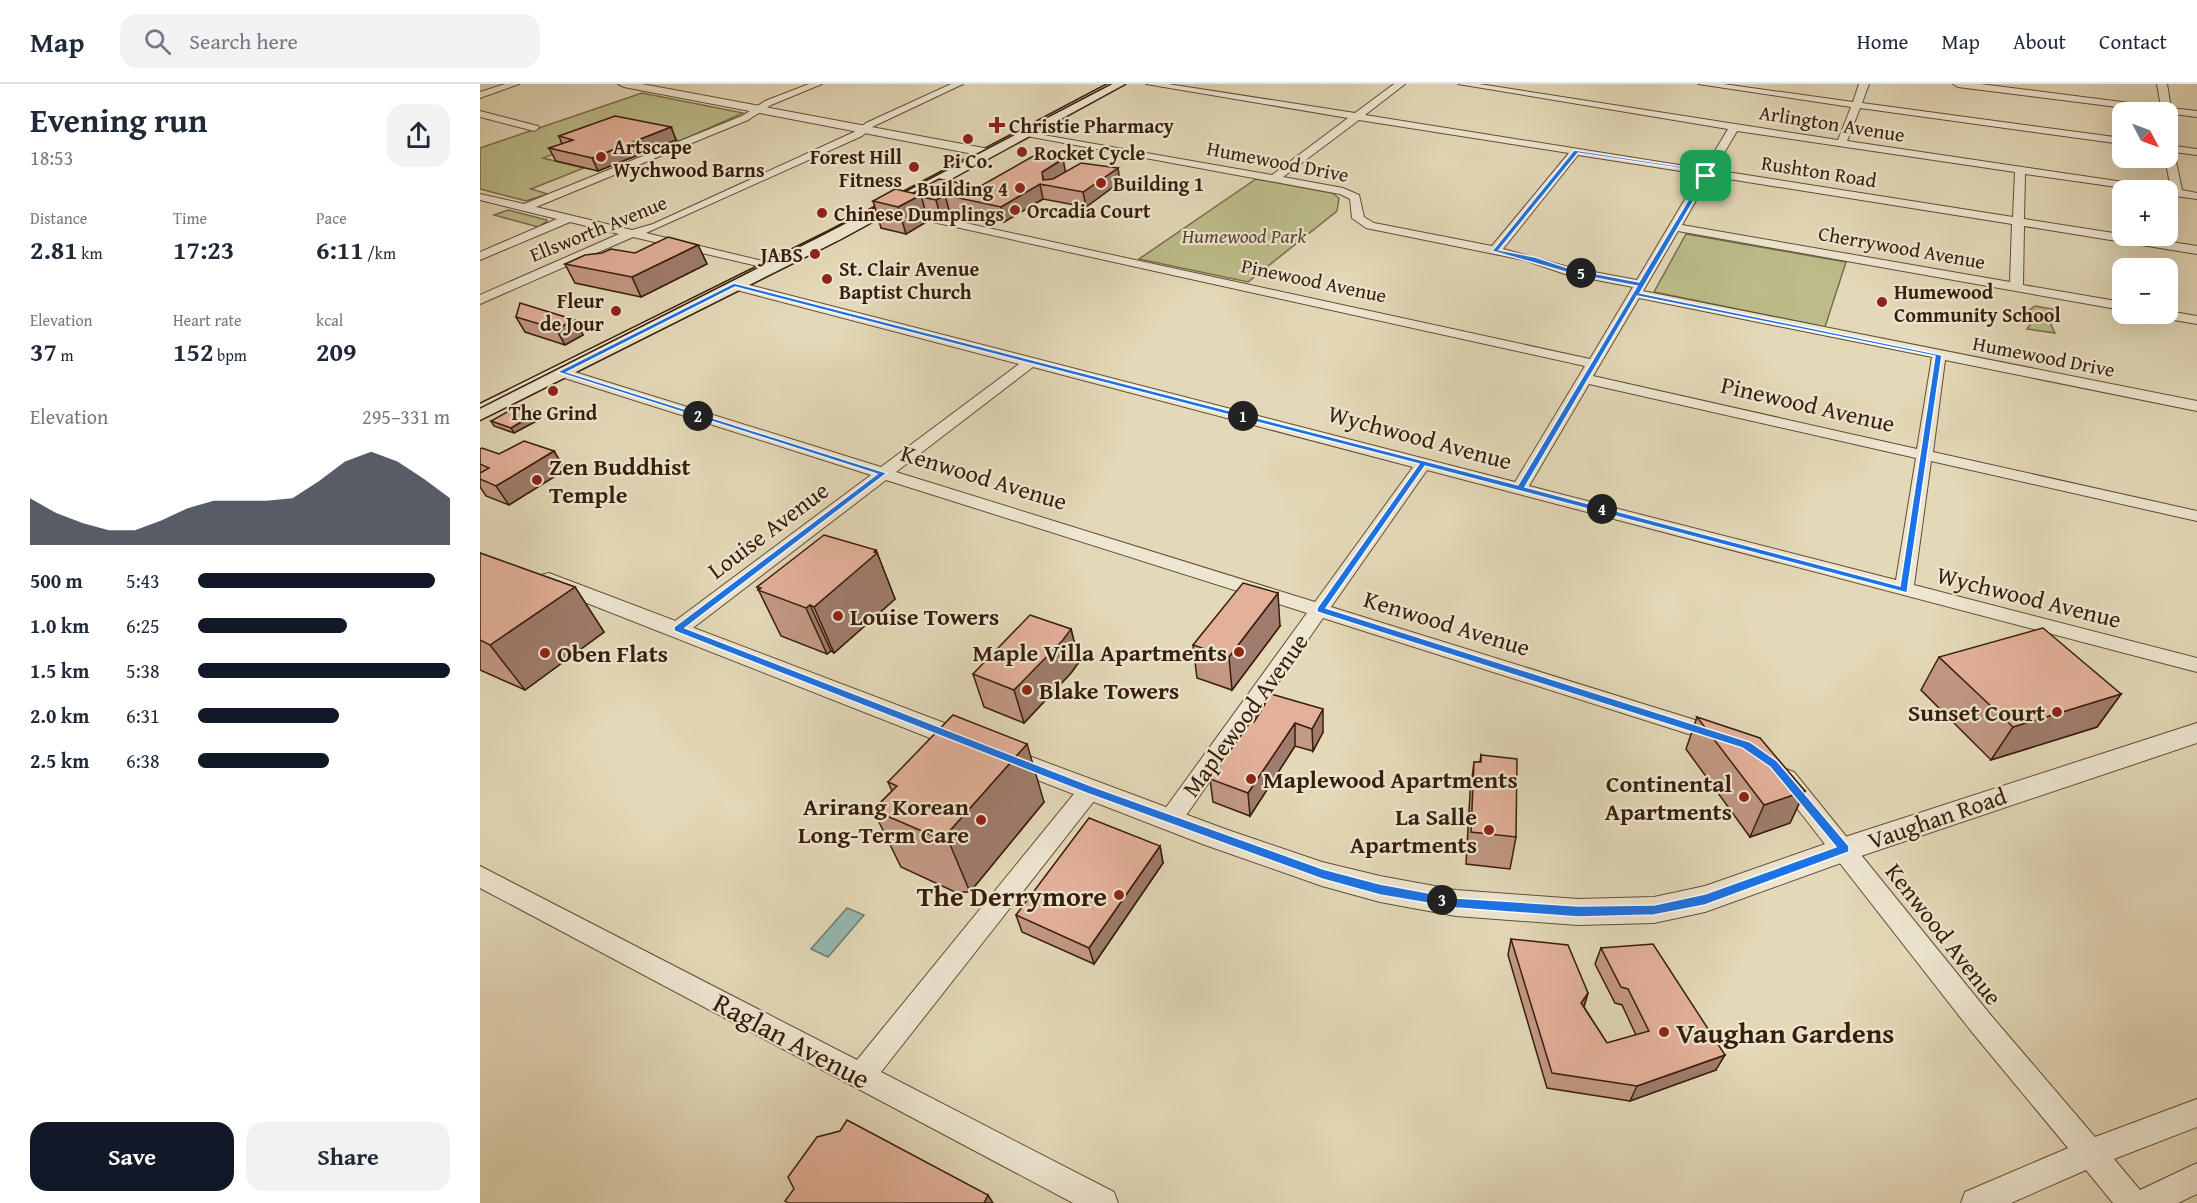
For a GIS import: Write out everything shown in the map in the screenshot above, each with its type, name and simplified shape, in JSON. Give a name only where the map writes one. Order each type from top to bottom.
[{"type":"main road","points":[[480,396],[1098,84]]},
{"type":"main road","points":[[480,413],[771,267],[1026,135],[1118,84]]},
{"type":"street","points":[[480,95],[514,84]]},
{"type":"street","points":[[624,84],[989,153]]},
{"type":"street","points":[[528,206],[745,118],[758,109],[817,84]]},
{"type":"street","name":"Ellsworth Avenue","points":[[480,300],[633,233],[657,226],[958,84]]},
{"type":"street","name":"Rushton Road","points":[[1151,84],[2197,250]]},
{"type":"street","points":[[1274,179],[1400,84]]},
{"type":"street","name":"Arlington Avenue","points":[[1463,84],[1551,95],[1734,127],[2112,183]]},
{"type":"street","points":[[1703,84],[2112,140]]},
{"type":"street","points":[[1842,142],[1864,84]]},
{"type":"street","points":[[1958,84],[2112,104]]},
{"type":"street","points":[[2162,84],[2166,102]]},
{"type":"street","points":[[2178,112],[2197,114]]},
{"type":"street","points":[[480,114],[534,128]]},
{"type":"street","points":[[1520,488],[1734,127]]},
{"type":"street","name":"Humewood Drive","points":[[1026,135],[1348,192],[1355,197],[1358,218],[1370,226],[1533,258],[1569,271],[1638,289],[1939,355],[2197,406]]},
{"type":"street","points":[[2178,149],[2197,152]]},
{"type":"street","points":[[1102,159],[1116,151]]},
{"type":"street","points":[[1495,251],[1576,151]]},
{"type":"street","points":[[2016,287],[2020,170]]},
{"type":"street","name":"Arlington Avenue","points":[[2178,192],[2197,196]]},
{"type":"street","points":[[480,197],[528,206],[771,267]]},
{"type":"street","name":"Pinewood Avenue","points":[[884,208],[1594,364]]},
{"type":"street","points":[[480,256],[570,218]]},
{"type":"street","name":"Cherrywood Avenue","points":[[1675,227],[2112,304]]},
{"type":"street","name":"Wychwood Avenue","points":[[734,285],[2197,666]]},
{"type":"street","points":[[2178,317],[2197,320]]},
{"type":"street","points":[[1904,590],[1939,355]]},
{"type":"street","name":"Louise Avenue","points":[[678,629],[1032,361]]},
{"type":"street","name":"Kenwood Avenue","points":[[560,372],[1738,742]]},
{"type":"street","name":"Pinewood Avenue","points":[[1585,379],[2197,516]]},
{"type":"street","name":"Maplewood Avenue","points":[[1170,820],[1424,463]]},
{"type":"street","name":"Vaughan Road","points":[[524,571],[1170,820],[1322,874],[1380,889],[1456,903],[1578,912],[1654,910],[1705,900],[1845,849],[2197,733]]},
{"type":"street","name":"Kenwood Avenue","points":[[1774,764],[1845,849],[1980,1022],[2132,1203]]},
{"type":"street","points":[[861,1076],[1090,790]]},
{"type":"street","name":"Raglan Avenue","points":[[480,876],[1103,1203]]},
{"type":"street","points":[[1976,1203],[2091,1154],[2197,1113]]},
{"type":"street","points":[[2146,1203],[2197,1178]]},
{"type":"green space","points":[[642,93],[743,113],[680,141],[635,131],[632,124],[543,158],[584,168],[531,189],[548,194],[526,201],[480,189],[480,148]]},
{"type":"green space","name":"Humewood Park","points":[[1256,179],[1332,193],[1339,198],[1337,211],[1248,282],[1139,259]]},
{"type":"green space","points":[[508,210],[547,221],[538,227],[494,215]]},
{"type":"green space","points":[[1686,234],[1846,262],[1825,327],[1654,292]]},
{"type":"green space","points":[[2035,306],[2058,310],[2051,325],[2055,333],[2027,329],[2032,322],[2028,311]]},
{"type":"water","points":[[847,908],[864,915],[828,957],[811,949]]},
{"type":"building","points":[[615,116],[671,127],[592,158],[549,148],[573,140],[559,136]]},
{"type":"building","points":[[1037,154],[1063,159],[1042,172],[1043,180],[1053,179],[1081,163],[1118,168],[1083,192],[1040,184],[1001,207],[945,195],[936,200],[913,193],[939,179],[979,187]]},
{"type":"building","points":[[895,189],[921,195],[898,207],[873,201]]},
{"type":"building","points":[[668,237],[698,245],[632,277],[565,264],[585,255],[602,253],[611,249],[635,253]]},
{"type":"building","points":[[520,303],[575,320],[556,329],[516,317]]},
{"type":"building","points":[[518,406],[538,412],[511,428],[491,421]]},
{"type":"building","points":[[524,441],[554,451],[496,486],[480,479],[480,473],[489,468],[480,464],[480,449],[499,454]]},
{"type":"building","points":[[824,535],[876,550],[874,552],[877,553],[814,607],[810,605],[806,608],[758,590],[761,588],[757,587]]},
{"type":"building","points":[[480,553],[575,587],[490,645],[480,640]]},
{"type":"building","points":[[1243,583],[1278,593],[1229,657],[1193,645]]},
{"type":"building","points":[[1030,615],[1071,629],[1014,690],[973,674]]},
{"type":"building","points":[[2043,628],[2121,694],[2013,727],[1939,657]]},
{"type":"building","points":[[1271,694],[1323,709],[1312,729],[1295,723],[1248,793],[1210,779],[1251,721],[1254,722]]},
{"type":"building","points":[[953,715],[1027,744],[946,835],[931,835],[873,810],[897,786],[888,782]]},
{"type":"building","points":[[1697,717],[1760,738],[1805,791],[1764,805]]},
{"type":"building","points":[[1481,755],[1517,759],[1516,837],[1471,832],[1474,762],[1481,762]]},
{"type":"building","name":"The Derrymore","points":[[1089,818],[1160,846],[1089,948],[1016,915]]},
{"type":"building","name":"Vaughan Gardens","points":[[1511,939],[1568,945],[1588,993],[1581,1003],[1607,1043],[1649,1031],[1628,989],[1621,987],[1601,948],[1653,944],[1725,1055],[1637,1086],[1552,1073]]},
{"type":"building","points":[[847,1120],[988,1195],[984,1203],[788,1203],[785,1201],[794,1189],[788,1177],[817,1137],[840,1131]]},
{"type":"tram line","points":[[480,408],[824,234],[1111,84]]},
{"type":"place","name":"Christie Pharmacy","points":[[997,125]]},
{"type":"place","name":"Pi Co.","points":[[968,139]]},
{"type":"place","name":"Rocket Cycle","points":[[1022,152]]},
{"type":"place","name":"Artscape Wychwood Barns","points":[[601,157]]},
{"type":"place","name":"Forest Hill Fitness","points":[[914,167]]},
{"type":"place","name":"Building 1","points":[[1101,183]]},
{"type":"place","name":"Building 4","points":[[1020,188]]},
{"type":"place","name":"Orcadia Court","points":[[1015,210]]},
{"type":"place","name":"Chinese Dumplings","points":[[822,213]]},
{"type":"place","name":"JABS","points":[[815,254]]},
{"type":"place","name":"St. Clair Avenue Baptist Church","points":[[827,279]]},
{"type":"place","name":"Humewood Community School","points":[[1882,302]]},
{"type":"place","name":"Fleur de Jour","points":[[616,311]]},
{"type":"place","name":"The Grind","points":[[553,391]]},
{"type":"place","name":"Zen Buddhist Temple","points":[[537,480]]},
{"type":"place","name":"Louise Towers","points":[[838,616]]},
{"type":"place","name":"Maple Villa Apartments","points":[[1239,652]]},
{"type":"place","name":"Oben Flats","points":[[545,653]]},
{"type":"place","name":"Blake Towers","points":[[1027,690]]},
{"type":"place","name":"Sunset Court","points":[[2057,712]]},
{"type":"place","name":"Maplewood Apartments","points":[[1251,779]]},
{"type":"place","name":"Continental Apartments","points":[[1744,797]]},
{"type":"place","name":"Arirang Korean Long-Term Care","points":[[981,820]]},
{"type":"place","name":"La Salle Apartments","points":[[1489,830]]},
{"type":"place","name":"The Derrymore","points":[[1119,895]]},
{"type":"place","name":"Vaughan Gardens","points":[[1664,1032]]},
{"type":"route","points":[[1706,176],[1646,276],[1641,285],[1525,481],[1520,488],[1032,361],[786,300],[734,285],[560,372],[883,473],[678,629],[1090,790],[1322,874],[1380,889],[1456,903],[1578,912],[1654,910],[1705,900],[1845,849],[1774,764],[1746,745],[1320,610],[1373,531],[1424,463],[1520,488],[1904,590],[1939,355],[1636,294],[1641,285],[1569,271],[1533,258],[1495,251],[1576,151],[1708,171],[1706,176]]}]
